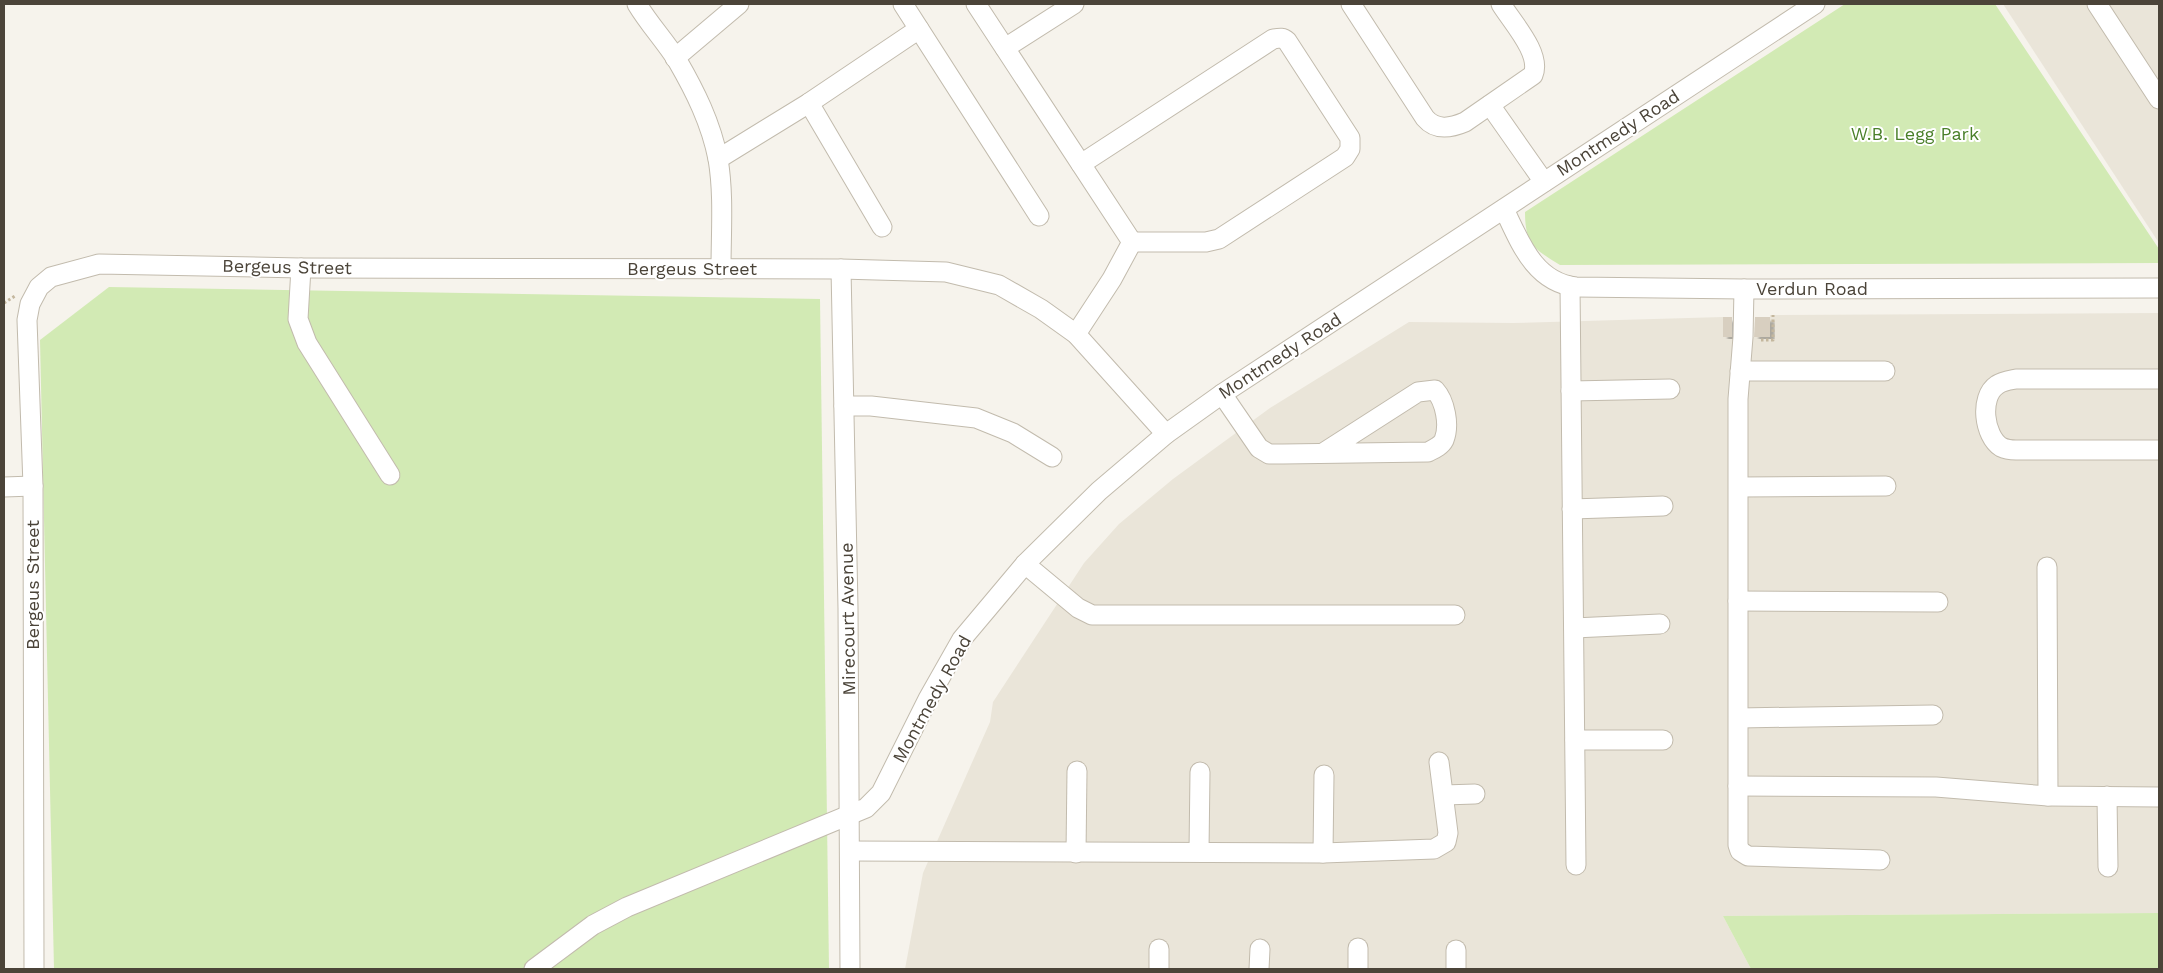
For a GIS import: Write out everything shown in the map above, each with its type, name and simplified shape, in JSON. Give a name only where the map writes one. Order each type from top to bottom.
[{"type":"street","points":[[631,4],[658,34]]},
{"type":"street","points":[[638,4],[675,58],[698,99],[709,126],[718,159],[721,269]]},
{"type":"street","points":[[675,58],[739,4]]},
{"type":"street","points":[[903,4],[1039,216]]},
{"type":"street","points":[[976,4],[1132,242]]},
{"type":"street","points":[[1005,48],[1074,4]]},
{"type":"street","points":[[1351,4],[1425,118],[1433,126],[1453,127],[1490,105],[1533,75],[1536,65],[1533,54],[1501,4]]},
{"type":"street","points":[[2097,4],[2159,99]]},
{"type":"street","name":"Montmedy Road","points":[[534,969],[593,925],[627,907],[866,808],[881,792],[928,698],[962,639],[1025,564],[1099,491],[1166,434],[1222,394],[1812,5]]},
{"type":"street","points":[[718,159],[809,103],[919,29]]},
{"type":"street","points":[[1080,164],[1273,39],[1279,38],[1284,38],[1287,41],[1350,138],[1350,149],[1345,157],[1224,236],[1206,242],[1132,242]]},
{"type":"street","points":[[809,103],[882,226]]},
{"type":"street","points":[[1490,105],[1544,182]]},
{"type":"street","name":"Verdun Road","points":[[1504,209],[1525,253],[1539,270],[1552,280],[1570,286],[1599,288],[1749,289],[2159,288]]},
{"type":"street","points":[[1076,334],[1112,279],[1132,242]]},
{"type":"street","name":"Bergeus Street","points":[[34,969],[32,486],[27,320],[30,304],[39,287],[51,277],[99,264],[301,268],[841,269],[946,272],[999,286],[1041,309],[1076,334],[1166,434]]},
{"type":"street","points":[[301,268],[298,319],[307,343],[390,475]]},
{"type":"street","name":"Mirecourt Avenue","points":[[841,269],[850,816],[850,969]]},
{"type":"street","points":[[1570,286],[1576,865]]},
{"type":"street","points":[[1746,371],[1753,340],[1749,289]]},
{"type":"street","points":[[1749,289],[1743,337],[1746,371],[1743,486],[1743,786],[1748,856],[1880,860]]},
{"type":"street","points":[[1746,371],[1885,371]]},
{"type":"street","points":[[2159,379],[2016,379],[1997,384],[1989,396],[1986,422],[1993,439],[2002,448],[2016,450],[2159,450]]},
{"type":"street","points":[[1571,391],[1670,389]]},
{"type":"street","points":[[1222,394],[1259,448],[1269,454],[1419,453],[1433,450],[1444,439],[1445,408],[1441,397],[1435,390],[1418,392],[1323,453]]},
{"type":"street","points":[[844,406],[871,406],[976,418],[1013,433],[1052,457]]},
{"type":"street","points":[[4,487],[32,486]]},
{"type":"street","points":[[1743,486],[1886,486]]},
{"type":"street","points":[[1572,508],[1663,506]]},
{"type":"street","points":[[1025,564],[1078,608],[1092,615],[1455,615]]},
{"type":"street","points":[[2046,567],[2048,796]]},
{"type":"street","points":[[1743,601],[1938,602]]},
{"type":"street","points":[[1574,628],[1660,624]]},
{"type":"street","points":[[1744,718],[1933,715]]},
{"type":"street","points":[[1575,740],[1662,740]]},
{"type":"street","points":[[850,851],[1323,853],[1426,850],[1441,847],[1446,842],[1448,833],[1439,762]]},
{"type":"street","points":[[1076,853],[1077,771]]},
{"type":"street","points":[[1199,851],[1200,772]]},
{"type":"street","points":[[1323,853],[1324,775]]},
{"type":"street","points":[[1743,786],[1936,787],[2048,796],[2159,797]]},
{"type":"street","points":[[1444,795],[1475,794]]},
{"type":"street","points":[[2107,796],[2108,868]]},
{"type":"street","points":[[1260,948],[1260,969]]},
{"type":"street","points":[[1358,948],[1358,969]]},
{"type":"street","points":[[1159,949],[1159,969]]},
{"type":"street","points":[[1456,950],[1456,969]]},
{"type":"path","points":[[1753,340],[1773,340],[1773,315]]},
{"type":"shaded area","points":[[2003,4],[2159,4],[2159,243]]},
{"type":"shaded area","points":[[2159,313],[2159,913],[1723,916],[1751,969],[905,969],[923,873],[990,722],[993,702],[1084,563],[1119,524],[1173,479],[1270,408],[1409,322],[1513,323],[1723,317],[1723,337],[1770,337],[1770,315]]},
{"type":"green space","name":"W.B. Legg Park","points":[[1845,4],[1995,4],[2159,249],[2159,263],[1560,265],[1538,250],[1529,239],[1525,223],[1525,212]]},
{"type":"green space","points":[[109,287],[820,299],[829,969],[54,969],[40,340]]},
{"type":"green space","points":[[2159,913],[2159,969],[1751,969],[1723,916]]},
{"type":"building","points":[[1723,317],[1732,317],[1732,337],[1723,337]]},
{"type":"building","points":[[1755,317],[1770,317],[1770,337],[1754,337]]}]
